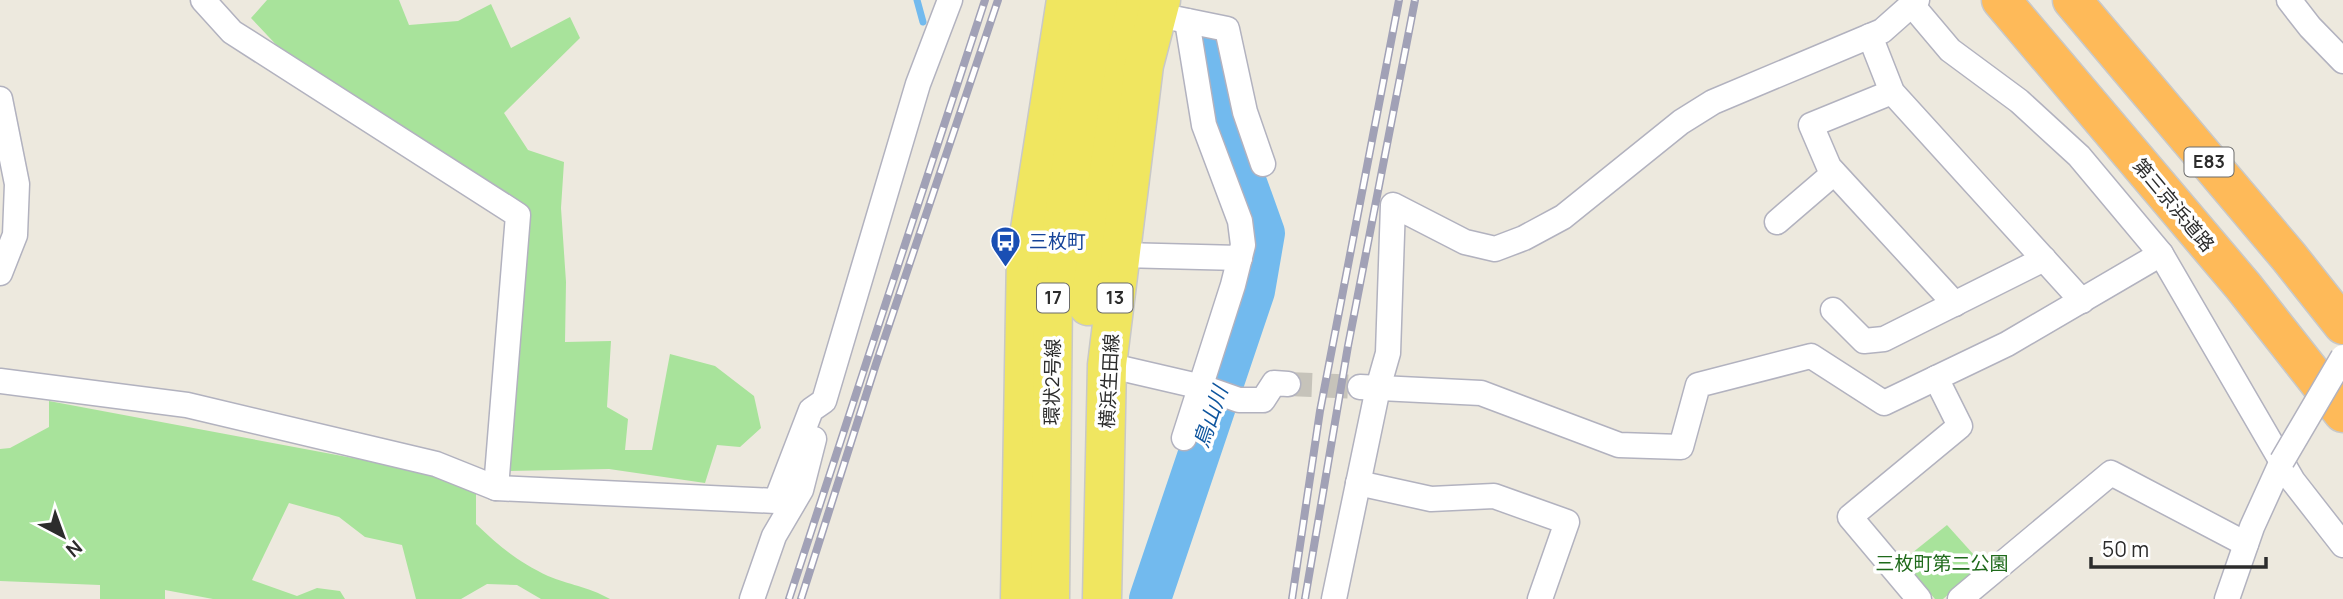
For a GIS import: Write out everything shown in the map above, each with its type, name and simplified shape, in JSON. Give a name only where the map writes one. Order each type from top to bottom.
[{"type":"highway","name":"第三京浜道路","points":[[2001,0],[2243,286],[2343,413]]},
{"type":"highway","name":"E83","points":[[2072,0],[2343,325]]},
{"type":"highway","points":[[2104,0],[2237,172],[2289,257]]},
{"type":"main road","points":[[1020,599],[1026,255],[1066,0]]},
{"type":"main road","name":"環状2号線","points":[[1050,599],[1053,293],[1098,0]]},
{"type":"main road","name":"環状2号線","points":[[1079,599],[1082,363],[1098,209],[1124,27],[1159,9]]},
{"type":"main road","name":"横浜生田線","points":[[1102,599],[1107,365],[1144,65],[1159,9]]},
{"type":"street","points":[[203,0],[232,32],[518,215],[496,488]]},
{"type":"street","points":[[752,599],[774,536],[801,490],[824,401],[918,84],[950,0]]},
{"type":"street","points":[[2289,0],[2310,27],[2343,61]]},
{"type":"street","points":[[1334,599],[1358,483],[1369,388],[1388,353],[1394,205],[1465,242],[1495,249],[1524,238],[1563,217],[1681,122],[1713,102],[1882,31],[1915,2],[1950,50],[2019,101],[2079,156],[2161,254],[2293,481],[2343,545]]},
{"type":"street","points":[[1159,9],[1227,29],[1245,112],[1264,164]]},
{"type":"street","points":[[1159,9],[1240,221],[1242,245],[1202,387],[1184,439]]},
{"type":"street","points":[[1870,36],[1892,92],[2081,301]]},
{"type":"street","points":[[1892,92],[1811,125],[1829,167],[1955,304]]},
{"type":"street","points":[[0,99],[17,184],[15,235],[0,273]]},
{"type":"street","points":[[1777,222],[1834,173]]},
{"type":"street","points":[[1121,254],[1240,258]]},
{"type":"street","points":[[1369,388],[1481,393],[1619,445],[1681,447],[1698,385],[1811,356],[1884,403],[2007,345],[2161,254]]},
{"type":"street","points":[[1833,310],[1864,341],[1884,339],[2043,259]]},
{"type":"street","points":[[2227,599],[2246,544],[2282,461],[2343,357]]},
{"type":"street","points":[[1107,365],[1202,387],[1239,400],[1263,400],[1274,383],[1288,384]]},
{"type":"street","points":[[1919,599],[1850,517],[1960,426],[1936,378]]},
{"type":"street","points":[[0,382],[187,405],[436,464],[496,488],[776,501],[811,410],[824,401]]},
{"type":"street","points":[[1960,599],[2111,473],[2246,544]]},
{"type":"street","points":[[1358,483],[1432,499],[1494,496],[1567,522],[1540,599]]},
{"type":"green space","points":[[267,0],[399,0],[409,25],[458,21],[491,4],[511,48],[570,17],[580,38],[504,113],[528,150],[564,162],[561,208],[566,282],[565,342],[611,341],[607,407],[628,419],[625,450],[652,450],[670,354],[715,366],[754,396],[761,428],[740,447],[717,445],[705,483],[609,469],[505,471],[524,211],[284,53],[251,18]]},
{"type":"green space","points":[[49,401],[433,473],[476,490],[476,524],[510,553],[548,576],[610,599],[541,599],[517,585],[487,584],[461,599],[416,599],[402,545],[365,537],[339,517],[289,503],[252,580],[297,596],[317,588],[340,591],[345,599],[213,599],[165,590],[165,599],[100,599],[100,585],[0,581],[0,449],[10,448],[49,427]]},
{"type":"green space","name":"三枚町第二公園","points":[[1947,525],[1983,565],[1943,599],[1935,599],[1902,561]]},
{"type":"waterway","points":[[917,0],[923,22]]},
{"type":"waterway","name":"鳥山川","points":[[1150,599],[1254,291],[1264,233],[1227,130],[1210,41]]},
{"type":"tunnel","points":[[1288,384],[1360,387]]},
{"type":"railway","points":[[789,599],[985,0]]},
{"type":"railway","points":[[801,599],[876,364],[998,0]]},
{"type":"railway","points":[[1292,599],[1320,411],[1399,0]]},
{"type":"railway","points":[[1305,599],[1348,346],[1415,0]]},
{"type":"place","name":"三枚町","points":[[1006,268]]}]
